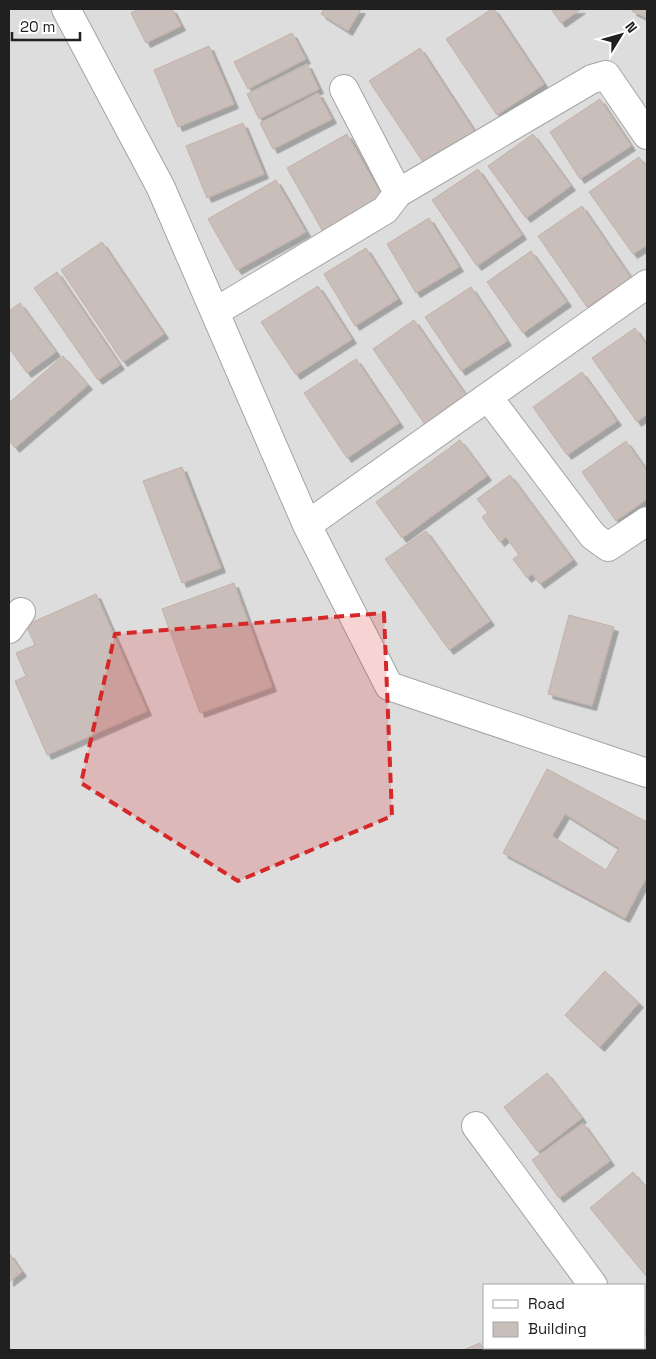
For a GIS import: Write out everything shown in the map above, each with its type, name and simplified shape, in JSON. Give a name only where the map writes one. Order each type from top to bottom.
[{"type":"street","points":[[66,9],[161,188],[307,525],[389,686],[647,773]]},
{"type":"street","points":[[215,312],[385,210],[398,193],[592,79],[606,75],[647,135]]},
{"type":"street","points":[[344,89],[398,193]]},
{"type":"street","points":[[307,525],[647,284]]},
{"type":"street","points":[[488,397],[593,536],[608,547],[647,521]]},
{"type":"street","points":[[476,1126],[591,1284]]},
{"type":"highlighted area","points":[[384,613],[392,816],[238,881],[81,783],[115,634]]},
{"type":"shaded area","points":[[9,9],[647,9],[647,1350],[9,1350]]},
{"type":"building","points":[[139,9],[172,9],[181,26],[146,43],[131,13]]},
{"type":"building","points":[[324,9],[361,9],[348,31],[321,14]]},
{"type":"building","points":[[494,9],[544,84],[497,115],[446,39]]},
{"type":"building","points":[[551,9],[581,9],[561,23]]},
{"type":"building","points":[[632,9],[647,9],[647,18],[632,11]]},
{"type":"building","points":[[292,33],[306,59],[248,89],[234,62]]},
{"type":"building","points":[[209,46],[234,104],[178,127],[154,70]]},
{"type":"building","points":[[420,48],[477,135],[427,168],[369,81]]},
{"type":"building","points":[[307,64],[319,89],[259,119],[247,94]]},
{"type":"building","points":[[318,93],[332,119],[273,149],[260,123]]},
{"type":"building","points":[[600,99],[631,146],[580,179],[550,132]]},
{"type":"building","points":[[243,123],[264,174],[207,198],[186,146]]},
{"type":"building","points":[[347,134],[386,203],[326,237],[287,168]]},
{"type":"building","points":[[533,134],[571,186],[526,218],[488,166]]},
{"type":"building","points":[[639,157],[647,168],[647,245],[633,254],[589,192]]},
{"type":"building","points":[[478,169],[522,235],[477,266],[432,200]]},
{"type":"building","points":[[276,180],[306,232],[237,270],[208,219]]},
{"type":"building","points":[[582,206],[631,278],[587,307],[538,236]]},
{"type":"building","points":[[429,218],[459,267],[416,293],[387,244]]},
{"type":"building","points":[[102,242],[164,334],[123,362],[61,270]]},
{"type":"building","points":[[366,248],[398,299],[355,326],[324,274]]},
{"type":"building","points":[[531,251],[567,302],[523,333],[487,282]]},
{"type":"building","points":[[57,272],[120,365],[98,380],[34,288]]},
{"type":"building","points":[[318,286],[352,339],[296,375],[261,322]]},
{"type":"building","points":[[471,287],[507,341],[461,371],[425,317]]},
{"type":"building","points":[[20,303],[56,352],[27,373],[9,348],[9,311]]},
{"type":"building","points":[[414,320],[467,397],[426,426],[373,349]]},
{"type":"building","points":[[635,328],[647,346],[647,414],[637,422],[592,358]]},
{"type":"building","points":[[63,356],[88,385],[15,448],[9,440],[9,403]]},
{"type":"building","points":[[356,359],[399,423],[347,458],[304,393]]},
{"type":"building","points":[[582,372],[617,421],[567,455],[533,407]]},
{"type":"building","points":[[460,440],[487,476],[402,538],[376,502]]},
{"type":"building","points":[[626,441],[647,471],[647,499],[616,521],[582,472]]},
{"type":"building","points":[[182,467],[221,568],[182,583],[143,481]]},
{"type":"building","points":[[510,475],[573,560],[540,584],[532,574],[527,578],[513,559],[519,555],[506,537],[500,542],[482,517],[488,513],[477,499]]},
{"type":"building","points":[[426,531],[490,621],[449,650],[385,559]]},
{"type":"building","points":[[234,583],[272,687],[200,713],[162,609]]},
{"type":"building","points":[[96,594],[147,711],[47,755],[15,681],[26,676],[16,653],[35,645],[26,625]]},
{"type":"building","points":[[569,615],[614,627],[592,706],[548,694]]},
{"type":"building","points":[[547,769],[647,822],[647,876],[625,918],[503,853]],"holes":[[[565,814],[619,848],[606,870],[552,836]]]},
{"type":"building","points":[[605,971],[639,1003],[600,1047],[565,1015]]},
{"type":"building","points":[[547,1073],[582,1118],[538,1152],[504,1107]]},
{"type":"building","points":[[583,1123],[610,1161],[559,1198],[532,1160]]},
{"type":"building","points":[[633,1172],[647,1189],[647,1277],[590,1208]]},
{"type":"building","points":[[9,1253],[22,1272],[9,1282]]},
{"type":"building","points":[[480,1343],[483,1350],[463,1350]]},
{"type":"building","points":[[545,1349],[579,1349],[576,1350]]},
{"type":"building","points":[[579,1349],[604,1349],[602,1350]]}]
